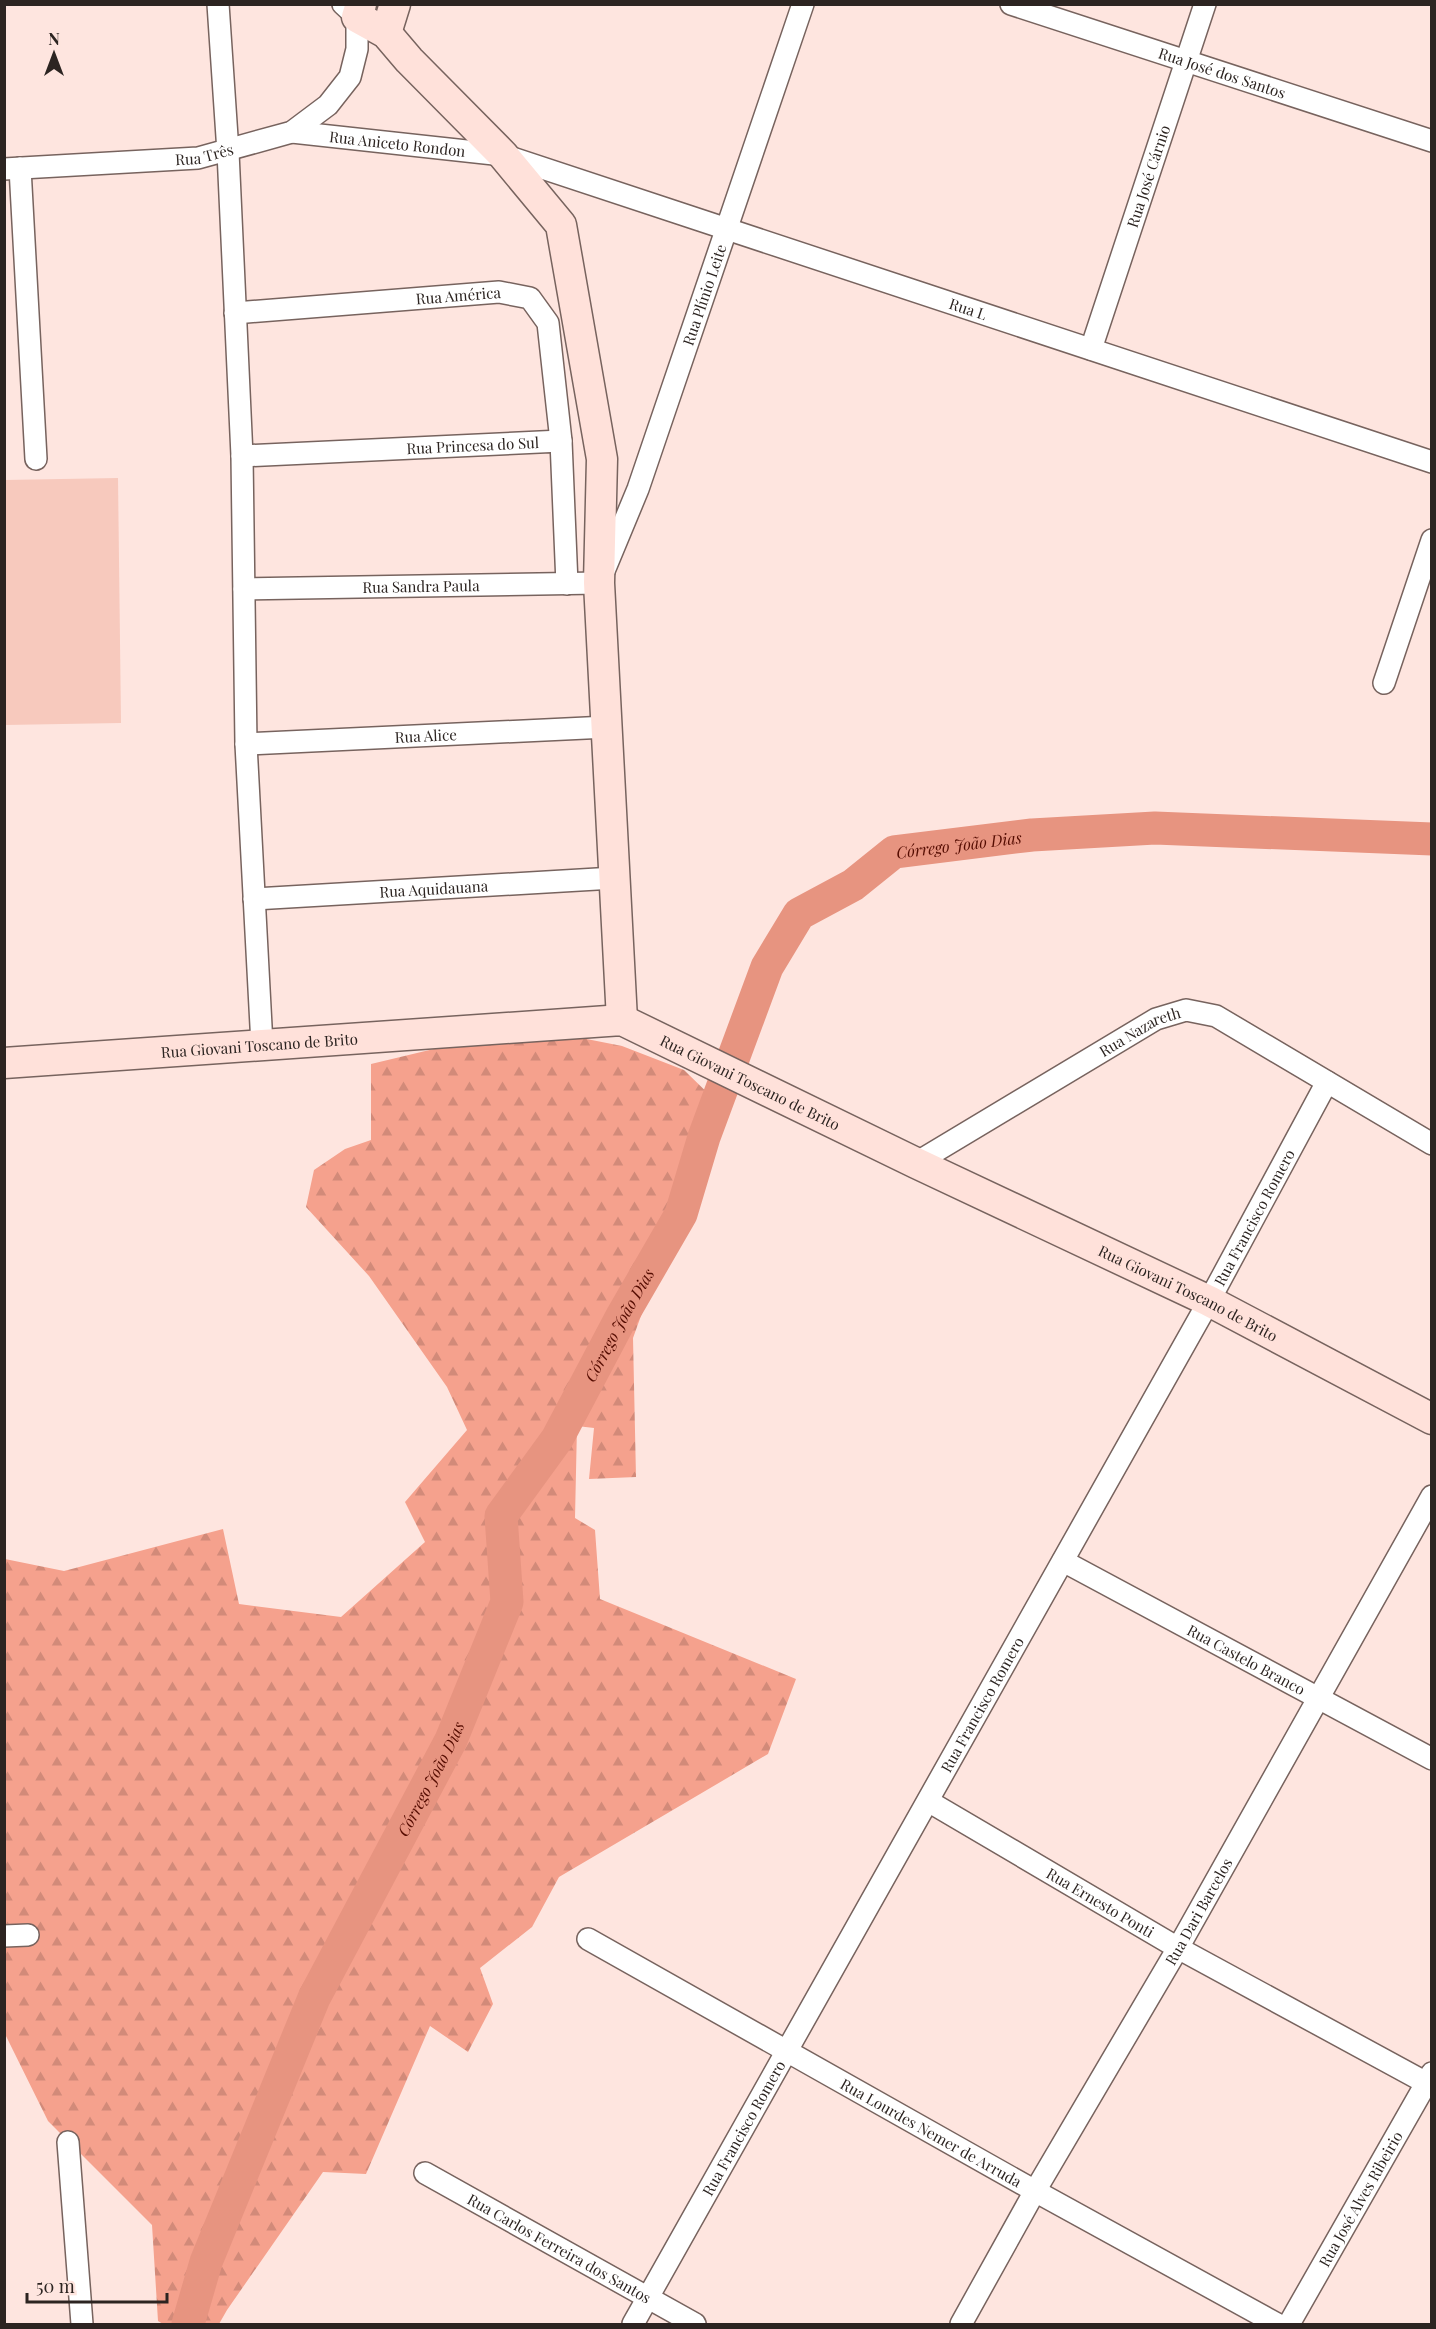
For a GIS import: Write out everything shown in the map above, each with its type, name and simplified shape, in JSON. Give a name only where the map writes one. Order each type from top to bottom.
[{"type":"main road","points":[[386,33],[395,4]]},
{"type":"main road","points":[[353,8],[386,33],[409,60],[503,155],[561,225],[602,459],[599,583],[622,1020]]},
{"type":"main road","name":"Rua Giovani Toscano de Brito","points":[[4,1063],[622,1020],[916,1163],[1209,1301],[1431,1419]]},
{"type":"street","points":[[219,4],[242,456],[246,744],[262,1045]]},
{"type":"street","name":"Rua Plínio Leite","points":[[599,583],[638,489],[803,4]]},
{"type":"street","name":"Rua José dos Santos","points":[[1011,4],[1431,141]]},
{"type":"street","name":"Rua José Cárnio","points":[[1091,349],[1205,4]]},
{"type":"street","name":"Rua Três","points":[[12,169],[198,158],[228,152],[292,132],[328,105],[350,77],[357,49],[353,8]]},
{"type":"street","points":[[357,49],[386,33]]},
{"type":"street","name":"Rua Aniceto Rondon","points":[[292,132],[503,155]]},
{"type":"street","name":"Rua L","points":[[503,155],[1431,462]]},
{"type":"street","points":[[12,169],[36,459]]},
{"type":"street","name":"Rua América","points":[[235,313],[499,292],[531,298],[548,322],[561,441]]},
{"type":"street","name":"Rua Princesa do Sul","points":[[242,456],[561,441],[567,584]]},
{"type":"street","points":[[1384,683],[1431,540]]},
{"type":"street","name":"Rua Sandra Paula","points":[[244,589],[599,583]]},
{"type":"street","name":"Rua Alice","points":[[246,744],[607,728]]},
{"type":"street","name":"Rua Aquidauana","points":[[254,899],[614,878]]},
{"type":"street","name":"Rua Nazareth","points":[[916,1163],[1156,1019],[1186,1010],[1216,1016],[1431,1144]]},
{"type":"street","name":"Rua Francisco Romero","points":[[633,2325],[1209,1301],[1327,1082]]},
{"type":"street","name":"Rua Dari Barcelos","points":[[961,2325],[1035,2191],[1178,1948],[1431,1496]]},
{"type":"street","name":"Rua Castelo Branco","points":[[1063,1561],[1431,1759]]},
{"type":"street","name":"Rua Ernesto Ponti","points":[[928,1801],[1178,1948],[1430,2081]]},
{"type":"street","points":[[4,1936],[28,1935]]},
{"type":"street","name":"Rua Lourdes Nemer de Arruda","points":[[588,1939],[1277,2325]]},
{"type":"street","name":"Rua José Alves Ribeirio","points":[[1288,2325],[1430,2081]]},
{"type":"street","points":[[68,2142],[82,2325]]},
{"type":"street","name":"Rua Carlos Ferreira dos Santos","points":[[425,2173],[695,2325]]},
{"type":"green space","points":[[526,1027],[622,1046],[684,1070],[720,1105],[717,1136],[701,1190],[655,1277],[633,1338],[636,1477],[589,1479],[594,1428],[577,1426],[575,1518],[595,1530],[600,1599],[796,1679],[768,1754],[559,1877],[532,1927],[480,1968],[493,2004],[468,2052],[430,2026],[366,2174],[323,2172],[219,2324],[163,2324],[158,2321],[152,2225],[48,2121],[5,2034],[5,1559],[64,1571],[223,1529],[239,1604],[341,1617],[425,1542],[405,1502],[467,1430],[447,1387],[369,1276],[306,1207],[314,1170],[345,1149],[371,1140],[371,1064]]},
{"type":"shaded area","points":[[118,478],[121,723],[5,725],[5,480]]},
{"type":"waterway","name":"Córrego João Dias","points":[[188,2324],[206,2262],[314,1998],[451,1740],[507,1602],[501,1516],[557,1439],[622,1316],[681,1214],[704,1137],[767,967],[799,914],[853,885],[894,852],[1032,835],[1155,828],[1432,839]]}]
